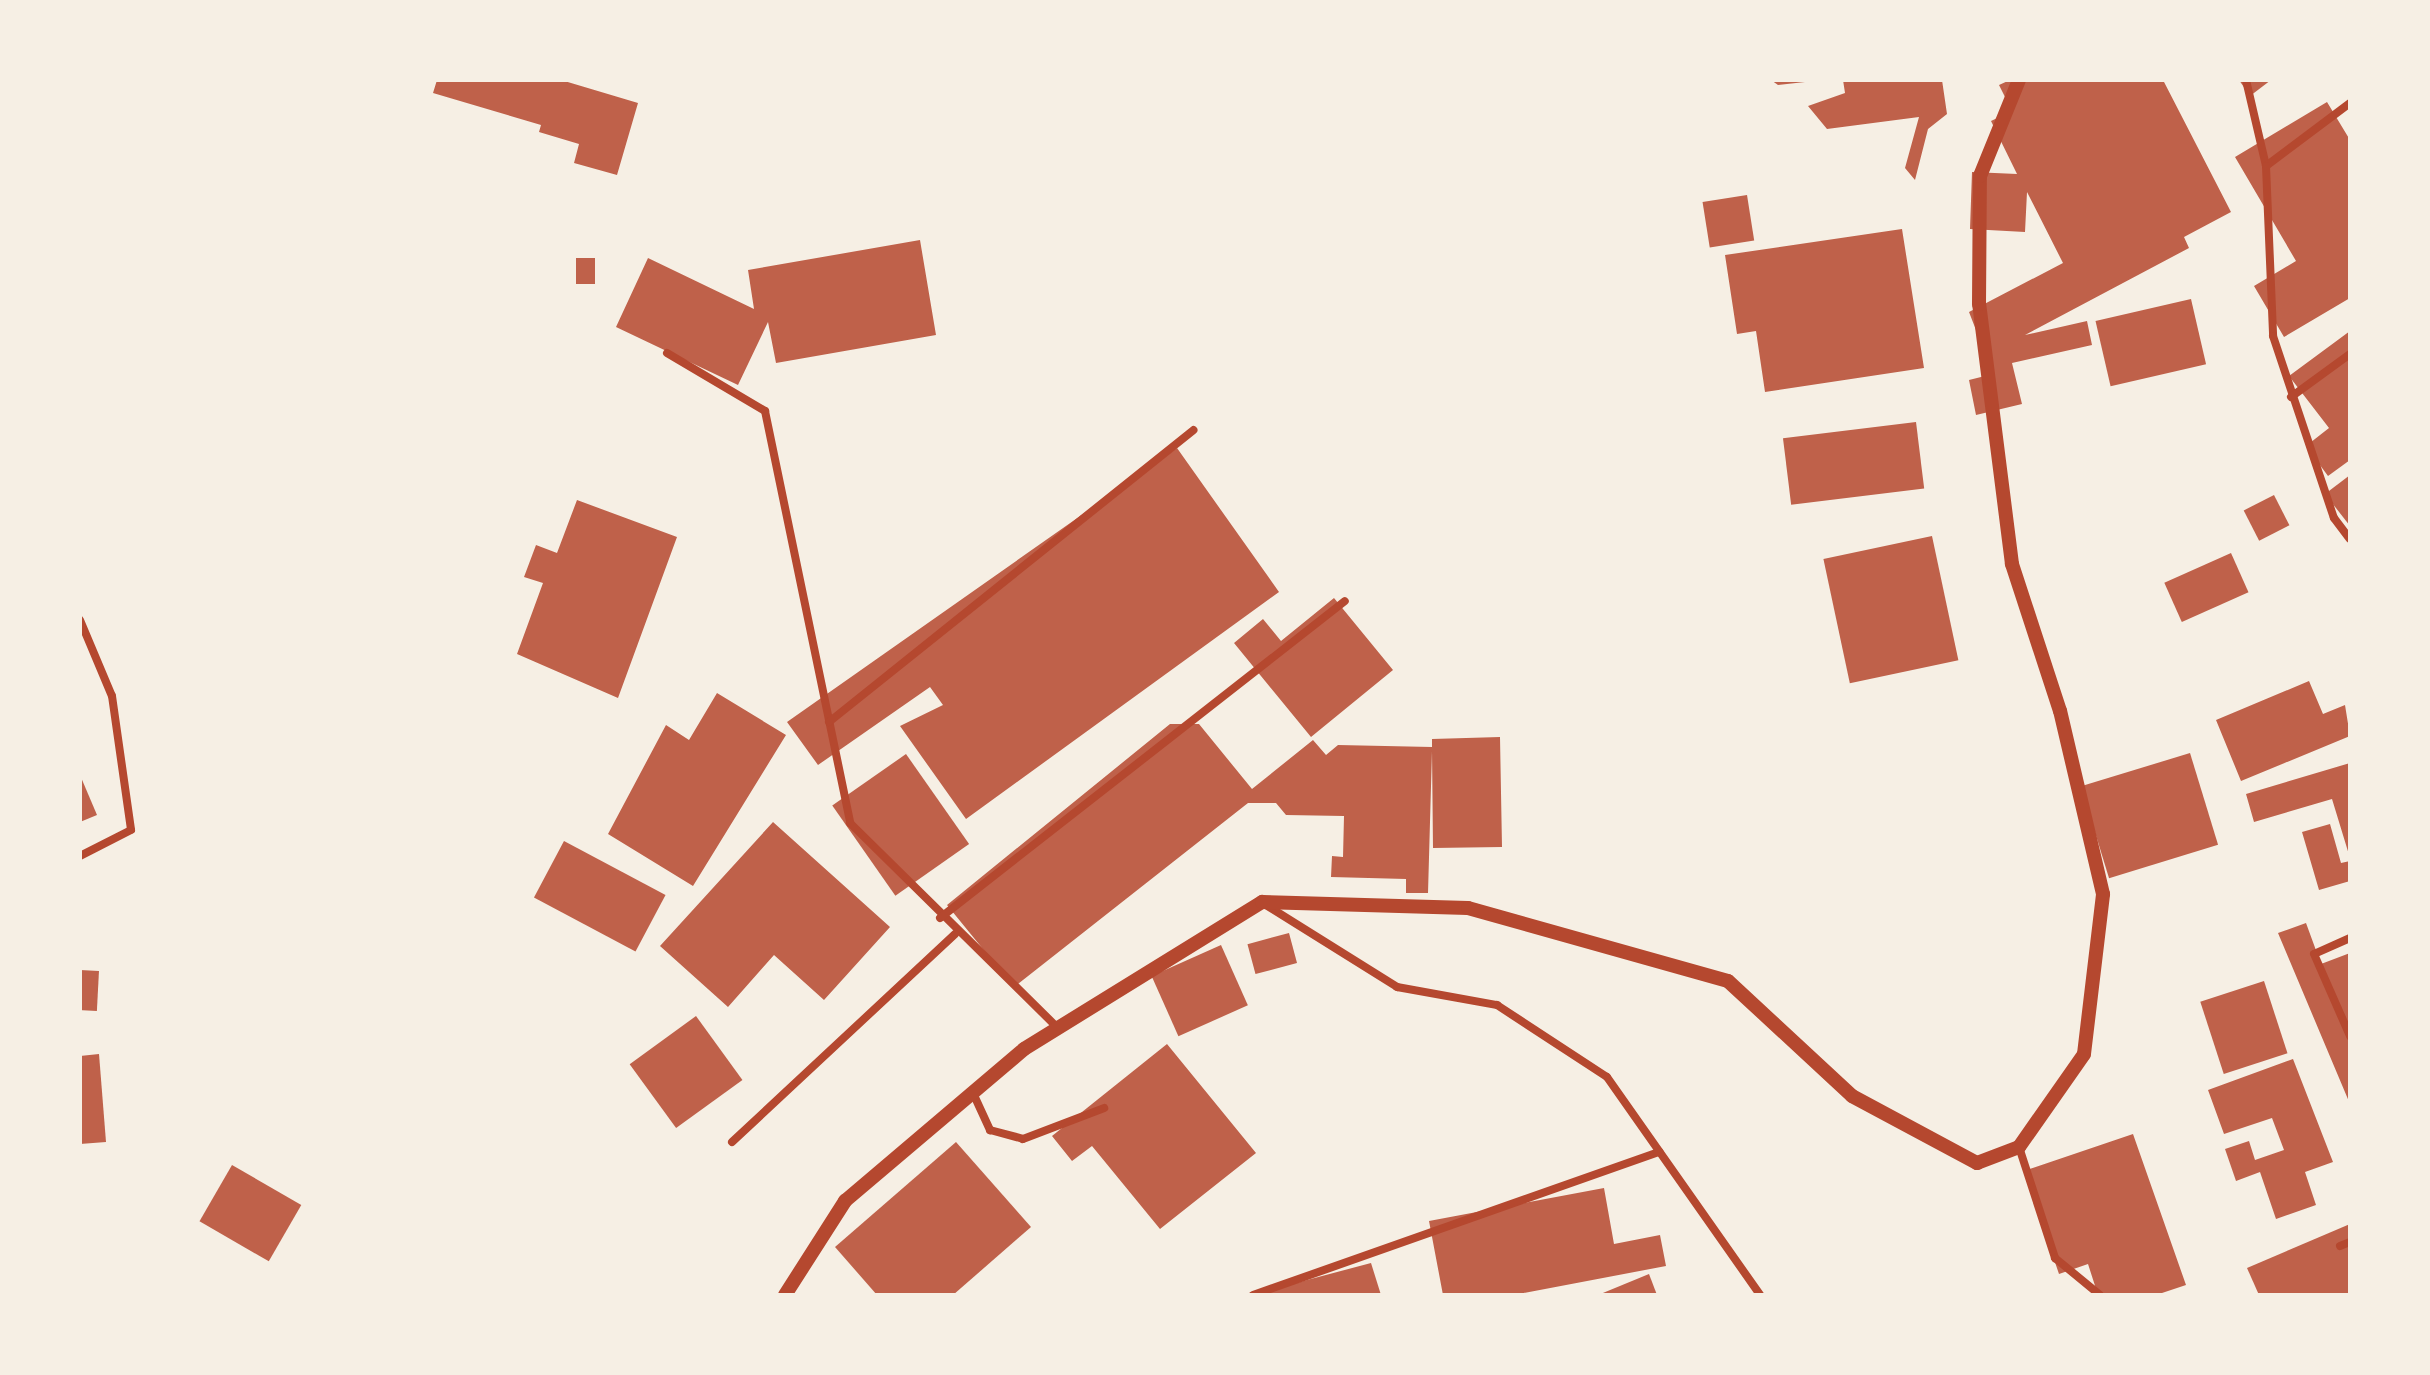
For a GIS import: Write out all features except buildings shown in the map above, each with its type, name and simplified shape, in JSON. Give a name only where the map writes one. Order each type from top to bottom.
[{"type":"street","points":[[785,1295],[845,1201],[973,1093],[1058,1028],[1262,902],[1468,908],[1728,981],[1852,1096],[1977,1163],[2019,1147],[2084,1054],[2103,894],[2060,711],[2012,564],[1979,304],[1980,176],[2019,80]]},
{"type":"street","points":[[2246,80],[2266,166],[2273,336],[2334,518],[2350,539]]},
{"type":"street","points":[[2266,166],[2350,103]]},
{"type":"street","points":[[667,353],[765,411],[850,823],[955,934],[1058,1028]]},
{"type":"street","points":[[2291,397],[2350,354]]},
{"type":"street","points":[[829,722],[1193,430]]},
{"type":"street","points":[[940,918],[1345,601]]},
{"type":"street","points":[[80,620],[112,696],[131,830],[80,856]]},
{"type":"street","points":[[1262,902],[1397,987],[1497,1005],[1607,1077],[1760,1295]]},
{"type":"street","points":[[732,1142],[955,934]]},
{"type":"street","points":[[2350,938],[2314,954],[2350,1036]]},
{"type":"street","points":[[973,1093],[990,1130],[1023,1139],[1104,1108]]},
{"type":"street","points":[[2019,1147],[2055,1258],[2100,1295]]},
{"type":"street","points":[[1253,1295],[1660,1152]]},
{"type":"street","points":[[2340,1246],[2350,1242]]}]
